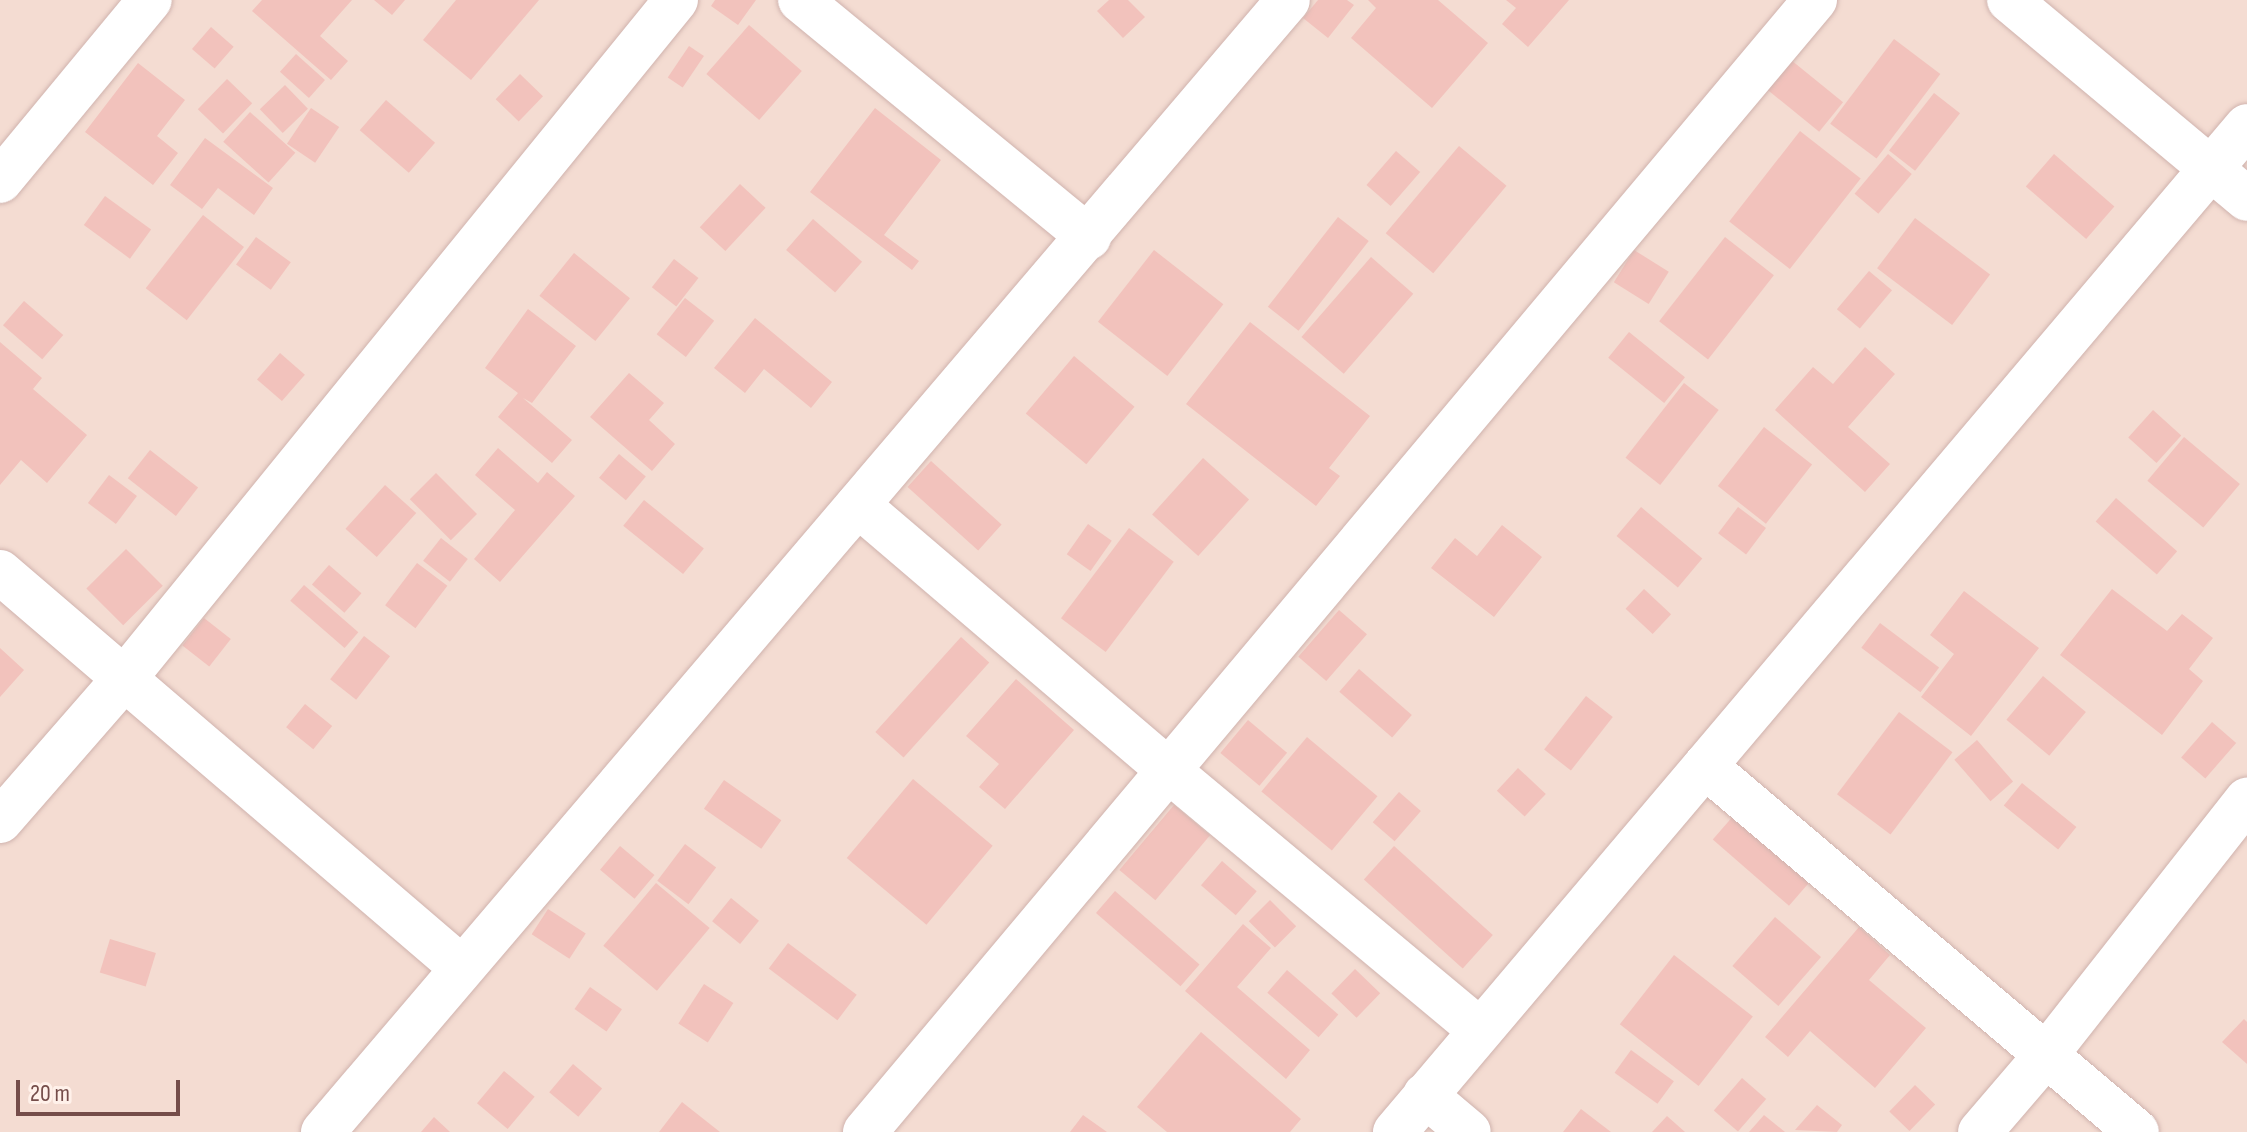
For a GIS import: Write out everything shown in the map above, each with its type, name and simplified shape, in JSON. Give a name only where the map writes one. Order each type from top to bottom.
[{"type":"street","points":[[0,181],[150,0]]},
{"type":"street","points":[[0,821],[124,679],[676,0]]},
{"type":"street","points":[[800,0],[1089,237]]},
{"type":"street","points":[[323,1132],[1288,0]]},
{"type":"street","points":[[865,1132],[1815,0]]},
{"type":"street","points":[[2009,0],[2247,199]]},
{"type":"street","points":[[1395,1132],[2247,126]]},
{"type":"street","points":[[858,505],[1169,771],[1480,1030]]},
{"type":"street","points":[[0,572],[461,967]]},
{"type":"street","points":[[1705,766],[2137,1132]]},
{"type":"street","points":[[1980,1132],[2046,1055],[2247,800]]},
{"type":"street","points":[[1425,1095],[1469,1132]]},
{"type":"shaded area","points":[[0,0],[2247,0],[2247,1132],[0,1132]]},
{"type":"building","points":[[262,0],[352,0],[320,36],[348,61],[331,80],[252,11]]},
{"type":"building","points":[[374,0],[405,0],[392,15]]},
{"type":"building","points":[[456,0],[539,0],[471,80],[423,40]]},
{"type":"building","points":[[715,0],[756,0],[738,25],[711,6]]},
{"type":"building","points":[[1109,0],[1128,0],[1145,17],[1123,38],[1097,11]]},
{"type":"building","points":[[1318,0],[1347,0],[1354,5],[1328,38],[1303,18]]},
{"type":"building","points":[[1368,0],[1438,0],[1488,43],[1432,108],[1351,38],[1376,8]]},
{"type":"building","points":[[1506,0],[1569,0],[1528,47],[1502,24],[1516,8]]},
{"type":"building","points":[[749,25],[802,71],[759,120],[706,74]]},
{"type":"building","points":[[211,27],[234,47],[215,69],[192,49]]},
{"type":"building","points":[[1894,39],[1940,74],[1877,159],[1830,124]]},
{"type":"building","points":[[689,46],[704,56],[683,88],[668,78]]},
{"type":"building","points":[[296,54],[325,80],[309,98],[280,72]]},
{"type":"building","points":[[1791,60],[1843,102],[1819,132],[1767,90]]},
{"type":"building","points":[[138,63],[185,100],[157,136],[178,153],[153,185],[85,132]]},
{"type":"building","points":[[520,74],[543,96],[519,121],[496,99]]},
{"type":"building","points":[[227,79],[252,103],[223,134],[198,109]]},
{"type":"building","points":[[285,85],[308,109],[283,133],[260,109]]},
{"type":"building","points":[[1934,93],[1960,113],[1915,171],[1889,151]]},
{"type":"building","points":[[386,100],[435,143],[409,173],[360,130]]},
{"type":"building","points":[[311,108],[339,127],[315,163],[287,144]]},
{"type":"building","points":[[875,108],[941,160],[884,235],[919,261],[912,270],[810,192]]},
{"type":"building","points":[[250,112],[295,153],[269,183],[223,142]]},
{"type":"building","points":[[1800,131],[1861,178],[1790,269],[1729,222]]},
{"type":"building","points":[[205,138],[273,188],[254,215],[218,188],[202,209],[170,185]]},
{"type":"building","points":[[1459,146],[1506,186],[1433,273],[1386,233]]},
{"type":"building","points":[[1396,151],[1420,172],[1391,206],[1366,185]]},
{"type":"building","points":[[1888,154],[1912,174],[1878,214],[1855,194]]},
{"type":"building","points":[[2054,154],[2114,206],[2086,239],[2026,186]]},
{"type":"building","points":[[740,184],[766,208],[725,251],[700,227]]},
{"type":"building","points":[[105,196],[151,230],[130,259],[84,225]]},
{"type":"building","points":[[203,215],[244,247],[187,320],[146,288]]},
{"type":"building","points":[[1338,217],[1369,241],[1299,331],[1268,307]]},
{"type":"building","points":[[1915,218],[1990,275],[1952,325],[1877,268]]},
{"type":"building","points":[[813,219],[862,262],[835,293],[786,250]]},
{"type":"building","points":[[256,237],[291,262],[271,290],[236,265]]},
{"type":"building","points":[[1725,237],[1774,275],[1708,359],[1659,321]]},
{"type":"building","points":[[1154,250],[1223,304],[1167,376],[1098,322]]},
{"type":"building","points":[[1634,250],[1669,272],[1649,304],[1614,282]]},
{"type":"building","points":[[574,253],[630,298],[595,341],[539,296]]},
{"type":"building","points":[[1371,257],[1413,294],[1344,374],[1301,337]]},
{"type":"building","points":[[674,259],[698,278],[676,306],[652,287]]},
{"type":"building","points":[[1869,271],[1892,290],[1860,329],[1837,309]]},
{"type":"building","points":[[685,298],[714,321],[686,357],[657,334]]},
{"type":"building","points":[[24,301],[63,335],[42,359],[3,325]]},
{"type":"building","points":[[528,309],[576,346],[532,403],[523,398],[572,440],[552,463],[498,417],[518,393],[485,368]]},
{"type":"building","points":[[755,318],[832,382],[811,408],[764,369],[745,393],[714,368]]},
{"type":"building","points":[[1250,322],[1370,416],[1329,468],[1340,476],[1316,506],[1186,404]]},
{"type":"building","points":[[1629,332],[1685,377],[1664,403],[1608,358]]},
{"type":"building","points":[[0,342],[42,378],[33,389],[87,435],[47,483],[21,460],[0,485]]},
{"type":"building","points":[[1865,347],[1895,374],[1848,427],[1890,464],[1865,492],[1775,410],[1813,367],[1833,384]]},
{"type":"building","points":[[280,353],[305,375],[282,401],[257,379]]},
{"type":"building","points":[[1074,356],[1135,407],[1086,464],[1026,413]]},
{"type":"building","points":[[629,373],[664,403],[649,420],[675,444],[652,471],[590,417]]},
{"type":"building","points":[[1684,383],[1719,410],[1660,485],[1626,458]]},
{"type":"building","points":[[2153,410],[2181,435],[2156,463],[2128,437]]},
{"type":"building","points":[[1764,427],[1812,465],[1766,524],[1718,486]]},
{"type":"building","points":[[2184,437],[2240,484],[2203,528],[2147,481]]},
{"type":"building","points":[[498,448],[538,483],[547,472],[575,496],[500,582],[474,559],[515,510],[475,475]]},
{"type":"building","points":[[150,450],[198,488],[176,516],[128,478]]},
{"type":"building","points":[[619,454],[646,476],[626,500],[599,478]]},
{"type":"building","points":[[1203,458],[1249,499],[1198,556],[1152,514]]},
{"type":"building","points":[[931,461],[1002,525],[978,551],[908,487]]},
{"type":"building","points":[[436,473],[477,514],[451,540],[410,499]]},
{"type":"building","points":[[109,475],[137,496],[116,524],[88,503]]},
{"type":"building","points":[[385,485],[416,513],[377,557],[346,529]]},
{"type":"building","points":[[2116,498],[2177,551],[2157,575],[2096,521]]},
{"type":"building","points":[[644,500],[704,548],[683,574],[623,526]]},
{"type":"building","points":[[1641,507],[1702,558],[1678,588],[1617,536]]},
{"type":"building","points":[[1738,507],[1766,528],[1746,554],[1718,533]]},
{"type":"building","points":[[1088,524],[1112,541],[1091,571],[1067,554]]},
{"type":"building","points":[[1502,525],[1542,557],[1494,617],[1431,568],[1455,538],[1477,556]]},
{"type":"building","points":[[1129,528],[1174,562],[1106,652],[1061,618]]},
{"type":"building","points":[[441,538],[468,559],[450,582],[423,561]]},
{"type":"building","points":[[126,549],[163,586],[123,625],[86,589]]},
{"type":"building","points":[[417,563],[447,586],[415,628],[385,605]]},
{"type":"building","points":[[329,565],[361,593],[344,613],[312,585]]},
{"type":"building","points":[[304,585],[358,632],[345,648],[290,601]]},
{"type":"building","points":[[1644,589],[1671,614],[1653,634],[1626,609]]},
{"type":"building","points":[[2112,589],[2167,631],[2182,614],[2213,638],[2189,669],[2203,681],[2162,735],[2060,655]]},
{"type":"building","points":[[1964,591],[2039,648],[1971,736],[1921,697],[1954,654],[1930,635]]},
{"type":"building","points":[[1339,610],[1367,634],[1326,681],[1298,657]]},
{"type":"building","points":[[204,618],[231,639],[209,667],[182,646]]},
{"type":"building","points":[[1880,623],[1939,668],[1920,692],[1861,648]]},
{"type":"building","points":[[364,636],[390,656],[356,700],[330,679]]},
{"type":"building","points":[[961,637],[989,662],[904,758],[875,732]]},
{"type":"building","points":[[0,648],[24,670],[0,697]]},
{"type":"building","points":[[1359,669],[1412,715],[1392,738],[1339,692]]},
{"type":"building","points":[[2043,676],[2086,712],[2049,756],[2006,720]]},
{"type":"building","points":[[1016,679],[1074,730],[1005,809],[979,787],[999,764],[966,736]]},
{"type":"building","points":[[1586,696],[1613,717],[1571,771],[1544,750]]},
{"type":"building","points":[[305,704],[332,726],[313,749],[286,727]]},
{"type":"building","points":[[1899,712],[1953,752],[1891,835],[1837,794]]},
{"type":"building","points":[[1248,720],[1287,753],[1259,786],[1220,753]]},
{"type":"building","points":[[2212,722],[2236,743],[2205,778],[2181,757]]},
{"type":"building","points":[[1307,737],[1377,796],[1332,851],[1261,791]]},
{"type":"building","points":[[1977,740],[2013,782],[1990,801],[1954,760]]},
{"type":"building","points":[[1518,768],[1546,794],[1525,817],[1497,791]]},
{"type":"building","points":[[913,779],[993,846],[926,925],[847,858]]},
{"type":"building","points":[[724,780],[781,820],[761,849],[704,809]]},
{"type":"building","points":[[2022,783],[2076,827],[2058,850],[2004,806]]},
{"type":"building","points":[[1399,792],[1421,811],[1395,841],[1373,822]]},
{"type":"building","points":[[1174,805],[1210,835],[1155,900],[1119,870]]},
{"type":"building","points":[[1741,807],[1817,873],[1789,906],[1713,839]]},
{"type":"building","points":[[685,844],[716,867],[688,904],[657,881]]},
{"type":"building","points":[[620,846],[654,875],[635,899],[600,870]]},
{"type":"building","points":[[1394,846],[1493,935],[1463,968],[1364,879]]},
{"type":"building","points":[[1222,861],[1257,891],[1236,915],[1201,885]]},
{"type":"building","points":[[656,883],[710,928],[657,991],[603,946]]},
{"type":"building","points":[[1115,891],[1200,964],[1181,986],[1096,913]]},
{"type":"building","points":[[731,898],[759,921],[740,944],[712,921]]},
{"type":"building","points":[[1270,900],[1296,926],[1275,947],[1249,921]]},
{"type":"building","points":[[548,909],[586,934],[569,959],[532,934]]},
{"type":"building","points":[[1775,917],[1821,957],[1778,1006],[1732,966]]},
{"type":"building","points":[[1243,924],[1271,948],[1237,987],[1310,1050],[1286,1079],[1185,991]]},
{"type":"building","points":[[1859,927],[1890,955],[1869,980],[1926,1028],[1875,1088],[1810,1031],[1788,1057],[1765,1037]]},
{"type":"building","points":[[110,939],[156,953],[146,987],[100,972]]},
{"type":"building","points":[[788,943],[857,995],[837,1020],[769,969]]},
{"type":"building","points":[[1674,955],[1753,1017],[1699,1086],[1620,1024]]},
{"type":"building","points":[[1355,969],[1380,993],[1357,1018],[1331,993]]},
{"type":"building","points":[[1287,970],[1338,1015],[1319,1037],[1267,993]]},
{"type":"building","points":[[704,984],[733,1003],[708,1042],[678,1023]]},
{"type":"building","points":[[590,987],[622,1009],[606,1031],[575,1009]]},
{"type":"building","points":[[2244,1019],[2247,1022],[2247,1064],[2222,1042]]},
{"type":"building","points":[[1201,1032],[1301,1119],[1290,1132],[1167,1132],[1137,1107]]},
{"type":"building","points":[[1631,1050],[1674,1081],[1657,1104],[1615,1073]]},
{"type":"building","points":[[573,1064],[602,1088],[578,1117],[549,1092]]},
{"type":"building","points":[[504,1071],[535,1097],[508,1129],[477,1103]]},
{"type":"building","points":[[1742,1078],[1766,1099],[1738,1131],[1714,1110]]},
{"type":"building","points":[[1915,1085],[1935,1104],[1909,1131],[1889,1112]]},
{"type":"building","points":[[682,1102],[720,1132],[659,1132]]},
{"type":"building","points":[[1817,1105],[1842,1125],[1837,1132],[1795,1130]]},
{"type":"building","points":[[1581,1109],[1611,1132],[1563,1132]]},
{"type":"building","points":[[1083,1115],[1107,1132],[1070,1132]]},
{"type":"building","points":[[1764,1115],[1785,1132],[1749,1132]]},
{"type":"building","points":[[1667,1116],[1685,1132],[1652,1132]]},
{"type":"building","points":[[434,1117],[450,1132],[421,1132]]}]
